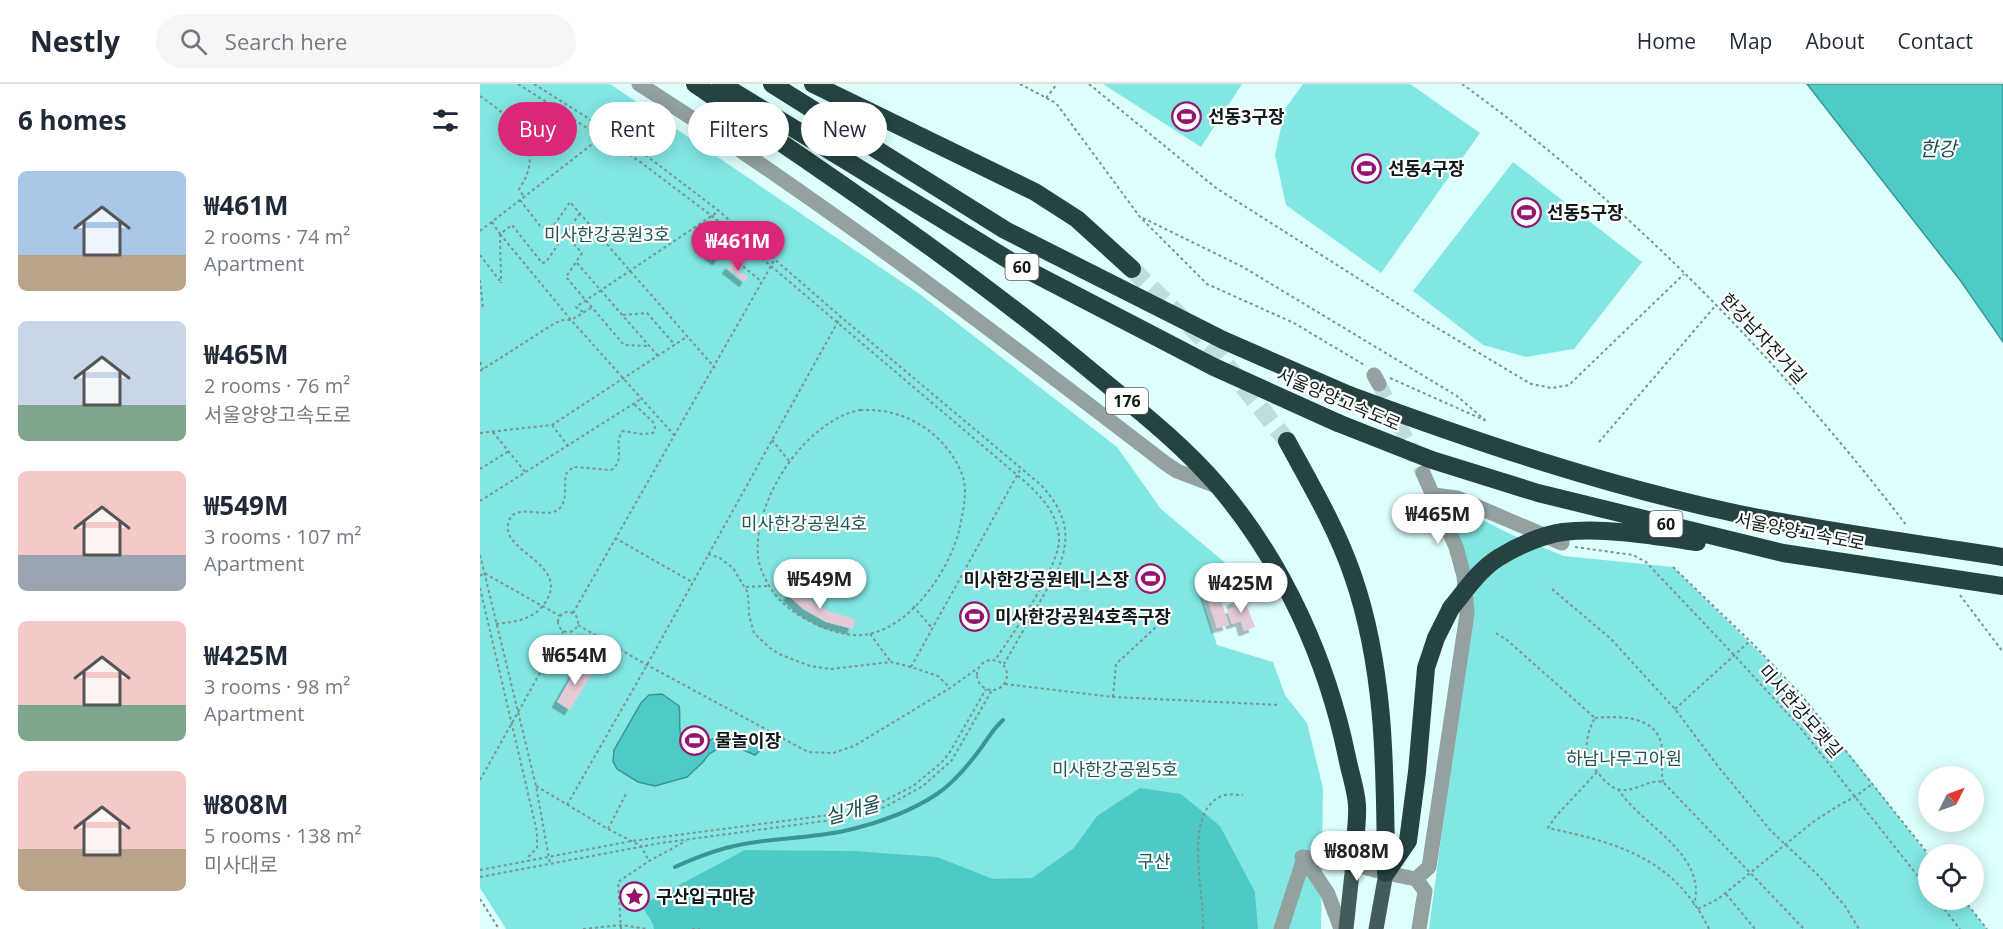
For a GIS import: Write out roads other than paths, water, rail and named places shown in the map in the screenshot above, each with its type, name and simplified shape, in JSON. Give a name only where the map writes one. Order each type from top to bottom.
[{"type":"highway","name":"176","points":[[695,84],[893,219],[1015,309],[1132,405],[1181,448],[1219,487],[1255,536],[1285,585],[1321,666],[1342,735],[1357,805],[1353,864]]},
{"type":"highway","name":"서울양양고속도로","points":[[721,84],[1012,262],[1215,367],[1338,423],[1432,460],[1538,493],[1783,553],[2003,586]]},
{"type":"highway","name":"서울양양고속도로","points":[[772,84],[1005,230],[1223,340],[1349,395],[1441,429],[1608,482],[1738,514],[1838,532],[2003,556]]},
{"type":"highway","points":[[813,84],[1035,192],[1077,219],[1132,269]]},
{"type":"highway","points":[[1287,441],[1323,506],[1353,576],[1371,644],[1382,712],[1386,771],[1386,873]]},
{"type":"highway","points":[[1386,873],[1408,841],[1417,772],[1426,668],[1451,608],[1473,581],[1498,558],[1534,540],[1563,532],[1632,533],[1783,553]]},
{"type":"main road","name":"176","points":[[1346,929],[1353,864]]},
{"type":"main road","points":[[1376,929],[1386,873]]},
{"type":"street","points":[[639,84],[703,125],[922,277],[1164,463],[1177,471],[1219,487]]},
{"type":"street","points":[[1416,879],[1429,867],[1467,614],[1464,576],[1456,547],[1423,473]]},
{"type":"street","points":[[1434,495],[1457,498],[1562,543]]},
{"type":"street","points":[[1303,858],[1353,864],[1416,879],[1425,891],[1419,929]]},
{"type":"street","points":[[1281,929],[1303,858]]},
{"type":"street","points":[[1303,858],[1328,894],[1341,929]]},
{"type":"water","name":"한강","points":[[1807,84],[2003,84],[2003,342],[1960,280]]},
{"type":"water","points":[[662,694],[679,706],[682,739],[691,748],[720,736],[757,735],[762,739],[764,747],[755,755],[734,746],[722,746],[709,754],[687,777],[655,786],[638,782],[617,769],[613,761],[614,750],[641,703],[649,695]]},
{"type":"waterway","name":"실개울","points":[[675,867],[709,853],[735,846],[844,831],[904,812],[937,794],[954,780],[1003,720]]},
{"type":"tunnel","points":[[1132,269],[1215,351],[1287,441]]},
{"type":"tunnel","points":[[1379,384],[1423,473]]},
{"type":"place","name":"선동3구장","points":[[1187,116]]},
{"type":"place","name":"선동4구장","points":[[1367,168]]},
{"type":"place","name":"선동5구장","points":[[1526,212]]},
{"type":"place","name":"미사한강공원테니스장","points":[[1150,579]]},
{"type":"place","name":"미사한강공원4호족구장","points":[[974,616]]},
{"type":"place","name":"물놀이장","points":[[694,740]]},
{"type":"place","name":"구산입구마당","points":[[635,896]]},
{"type":"park label","name":"미사한강공원3호","points":[[607,234]]},
{"type":"park label","name":"미사한강공원4호","points":[[804,523]]},
{"type":"park label","name":"하남나무고아원","points":[[1624,758]]},
{"type":"park label","name":"미사한강공원5호","points":[[1115,769]]},
{"type":"park label","name":"구산","points":[[1154,861]]}]
